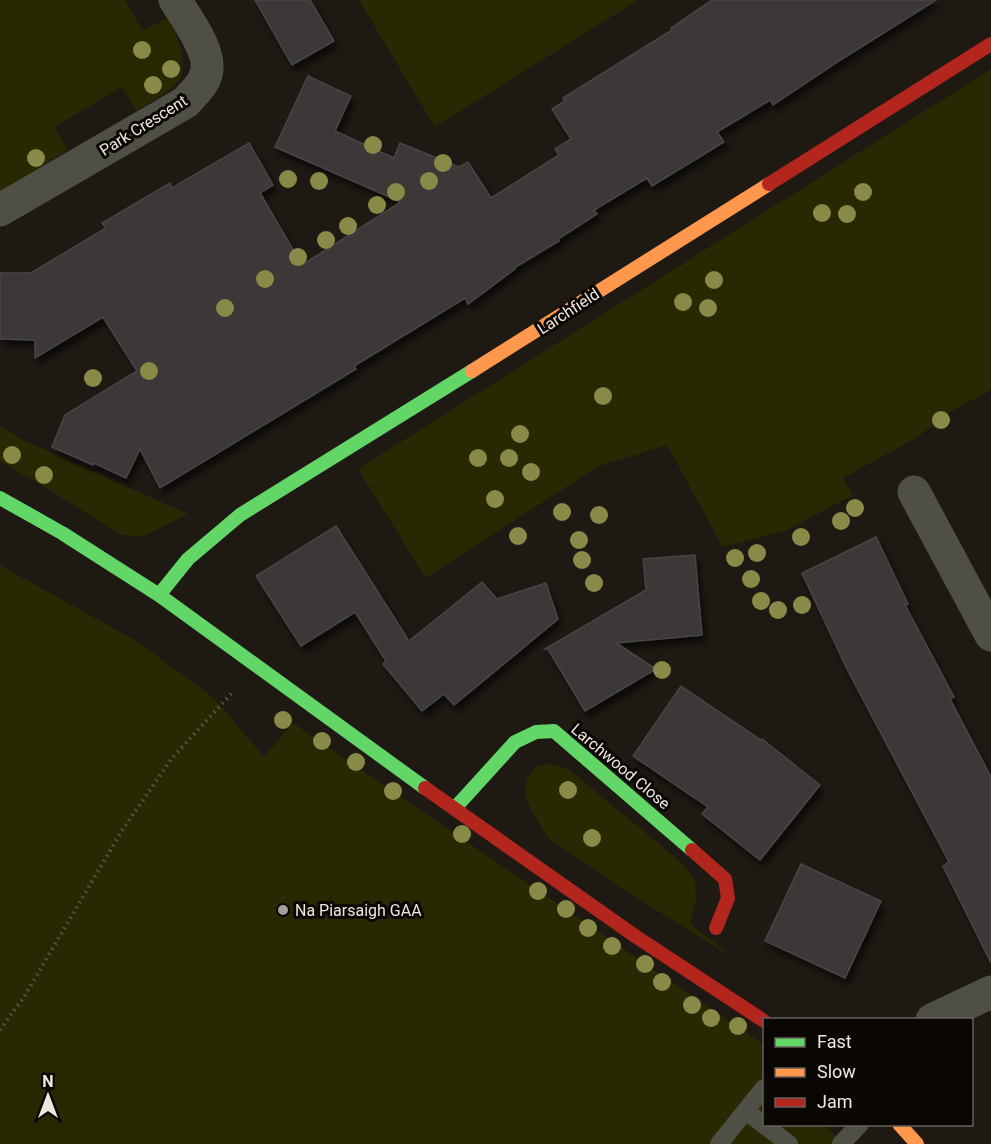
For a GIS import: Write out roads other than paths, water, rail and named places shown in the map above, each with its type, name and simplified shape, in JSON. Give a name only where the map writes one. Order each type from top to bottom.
[{"type":"street","name":"Park Crescent","points":[[0,210],[186,102],[199,87],[207,73],[206,54],[175,0]]},
{"type":"street","name":"Larchfield","points":[[159,595],[188,559],[240,515],[991,44]]},
{"type":"street","points":[[914,492],[991,635]]},
{"type":"street","points":[[0,498],[62,533],[159,595],[334,723],[635,936],[763,1020]]},
{"type":"street","name":"Larchwood Close","points":[[455,808],[515,742],[536,732],[554,731],[725,879],[728,898],[716,928]]},
{"type":"street","points":[[936,1018],[991,992]]},
{"type":"street","points":[[900,1126],[917,1144]]},
{"type":"lane","points":[[719,1144],[763,1090]]},
{"type":"lane","points":[[746,1111],[763,1124]]},
{"type":"lane","points":[[766,1126],[789,1144]]},
{"type":"lane","points":[[841,1144],[859,1126]]},
{"type":"place","name":"Na Piarsaigh GAA","points":[[283,910]]}]
